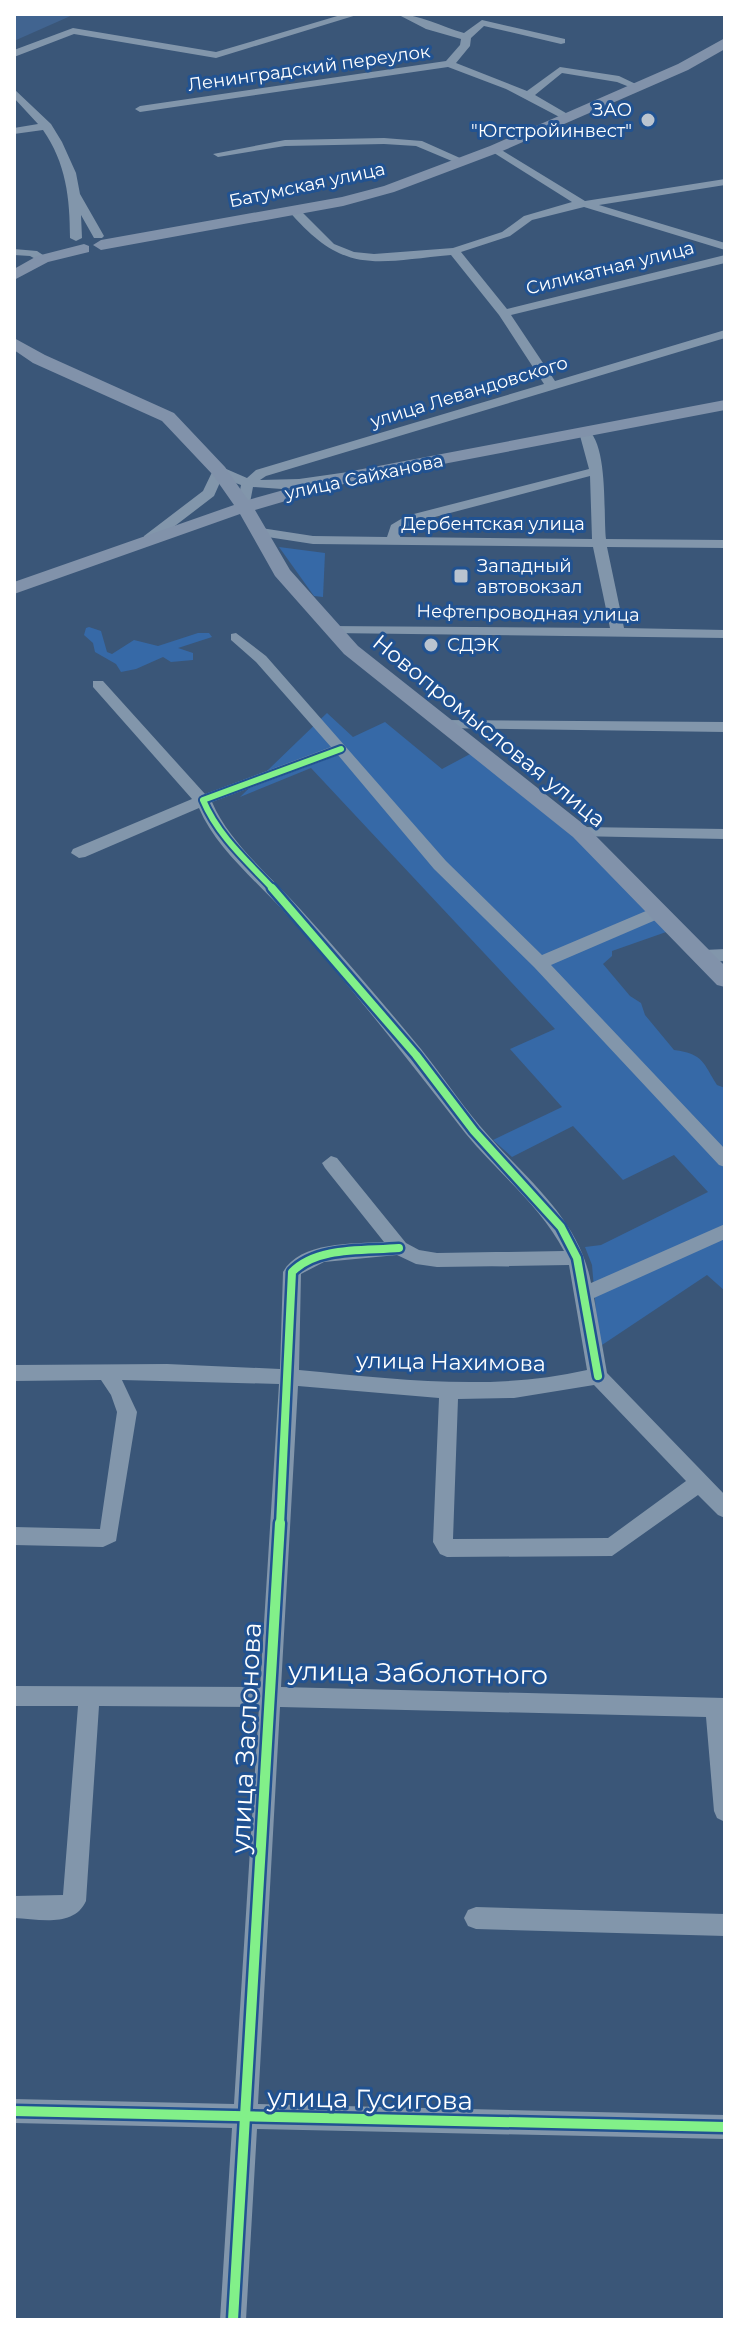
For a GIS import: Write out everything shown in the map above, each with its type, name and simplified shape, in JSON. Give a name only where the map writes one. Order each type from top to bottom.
[{"type":"main road","name":"Батумская улица","points":[[14,275],[78,242],[155,235],[389,189],[495,149],[724,47]]},
{"type":"main road","name":"Новопромысловая улица","points":[[14,343],[39,359],[168,417],[219,471],[252,518],[282,572],[331,629],[372,669],[580,832],[659,912],[714,956],[725,979]]},
{"type":"main road","name":"улица Сайханова","points":[[14,588],[149,539],[252,518],[324,494],[725,405]]},
{"type":"main road","name":"улица Сайханова","points":[[252,518],[352,476],[725,413]]},
{"type":"main road","points":[[14,597],[252,518]]},
{"type":"street","points":[[14,54],[73,31],[216,55],[355,14]]},
{"type":"street","points":[[402,14],[430,27],[466,37]]},
{"type":"street","points":[[449,64],[465,46],[466,37],[482,23],[561,41]]},
{"type":"street","name":"Ленинградский переулок","points":[[140,109],[449,64],[492,77],[529,94],[567,118]]},
{"type":"street","points":[[529,94],[560,70],[619,79],[637,87]]},
{"type":"street","points":[[14,92],[47,126],[66,155],[76,194],[78,242]]},
{"type":"street","points":[[14,131],[47,126]]},
{"type":"street","name":"Батумская улица","points":[[218,154],[285,143],[384,141],[418,143],[463,162]]},
{"type":"street","points":[[495,149],[581,203],[725,247]]},
{"type":"street","points":[[294,210],[330,246],[352,255],[374,258],[454,251],[506,234],[528,218],[581,203],[725,182]]},
{"type":"street","points":[[76,194],[99,239]]},
{"type":"street","points":[[454,251],[504,313],[552,386]]},
{"type":"street","points":[[14,252],[33,253],[43,259]]},
{"type":"street","name":"Силикатная улица","points":[[504,313],[725,259]]},
{"type":"street","name":"улица Левандовского","points":[[247,485],[261,473],[725,334]]},
{"type":"street","points":[[588,436],[595,471],[599,543],[618,633]]},
{"type":"street","points":[[149,539],[209,493],[219,471],[247,485],[352,476]]},
{"type":"street","points":[[392,541],[396,528],[411,519],[595,471]]},
{"type":"street","points":[[247,485],[252,518]]},
{"type":"street","name":"Дербентская улица","points":[[252,518],[313,540],[725,544]]},
{"type":"street","name":"Нефтепроводная улица","points":[[331,629],[725,634]]},
{"type":"street","points":[[236,637],[261,659],[440,865],[540,963],[725,1160]]},
{"type":"street","points":[[98,684],[186,785],[203,800],[211,819],[229,842],[295,913],[416,1055],[474,1131],[561,1227],[577,1258],[598,1376],[725,1509]]},
{"type":"street","points":[[443,725],[725,727]]},
{"type":"street","points":[[79,853],[203,800],[341,749]]},
{"type":"street","points":[[580,832],[725,834]]},
{"type":"street","points":[[540,963],[659,912]]},
{"type":"street","points":[[331,1163],[399,1248],[416,1257],[437,1260],[577,1258]]},
{"type":"street","points":[[583,1295],[725,1231]]},
{"type":"street","name":"улица Заслонова","points":[[233,2320],[267,1697],[289,1377],[290,1284],[296,1265],[311,1257],[399,1248]]},
{"type":"street","points":[[14,1536],[103,1538],[109,1535],[127,1412],[120,1392],[106,1372]]},
{"type":"street","name":"улица Нахимова","points":[[14,1373],[289,1377],[371,1387],[449,1390],[558,1387],[598,1376]]},
{"type":"street","points":[[449,1390],[443,1542],[447,1548],[612,1547],[700,1482]]},
{"type":"street","name":"улица Заболотного","points":[[14,1696],[89,1699],[267,1697],[720,1708]]},
{"type":"street","points":[[14,1907],[65,1908],[73,1905],[89,1699]]},
{"type":"street","points":[[720,1708],[725,1811]]},
{"type":"street","points":[[476,1918],[725,1925]]},
{"type":"street","name":"улица Гусигова","points":[[14,2111],[725,2127]]},
{"type":"shaded area","points":[[75,14],[14,41],[14,15]]},
{"type":"shaded area","points":[[279,547],[325,553],[323,597],[314,596]]},
{"type":"shaded area","points":[[89,627],[101,631],[107,652],[112,654],[134,640],[158,646],[198,633],[209,633],[212,637],[178,648],[193,653],[193,660],[171,662],[163,657],[121,672],[116,664],[95,652],[93,643],[84,635]]},
{"type":"shaded area","points":[[327,713],[353,737],[385,722],[442,769],[472,753],[576,837],[669,931],[612,951],[612,956],[603,964],[630,996],[641,1003],[645,1015],[674,1050],[697,1057],[717,1085],[725,1088],[725,1291],[707,1275],[599,1347],[592,1265],[585,1247],[601,1245],[708,1192],[674,1155],[623,1180],[573,1126],[512,1157],[493,1140],[562,1107],[510,1049],[555,1029],[311,768],[240,797]]},
{"type":"cycle path","points":[[341,749],[203,800],[211,819],[229,842],[295,913],[416,1055],[474,1131],[561,1227],[577,1258],[598,1376]]},
{"type":"cycle path","points":[[233,2320],[289,1377],[292,1272],[299,1264],[324,1255],[399,1248]]},
{"type":"cycle path","points":[[14,2111],[725,2127]]},
{"type":"place","name":"ЗАО \"Югстройинвест\"","points":[[648,120]]},
{"type":"place","name":"Западный автовокзал","points":[[461,576]]},
{"type":"place","name":"СДЭК","points":[[431,645]]}]
